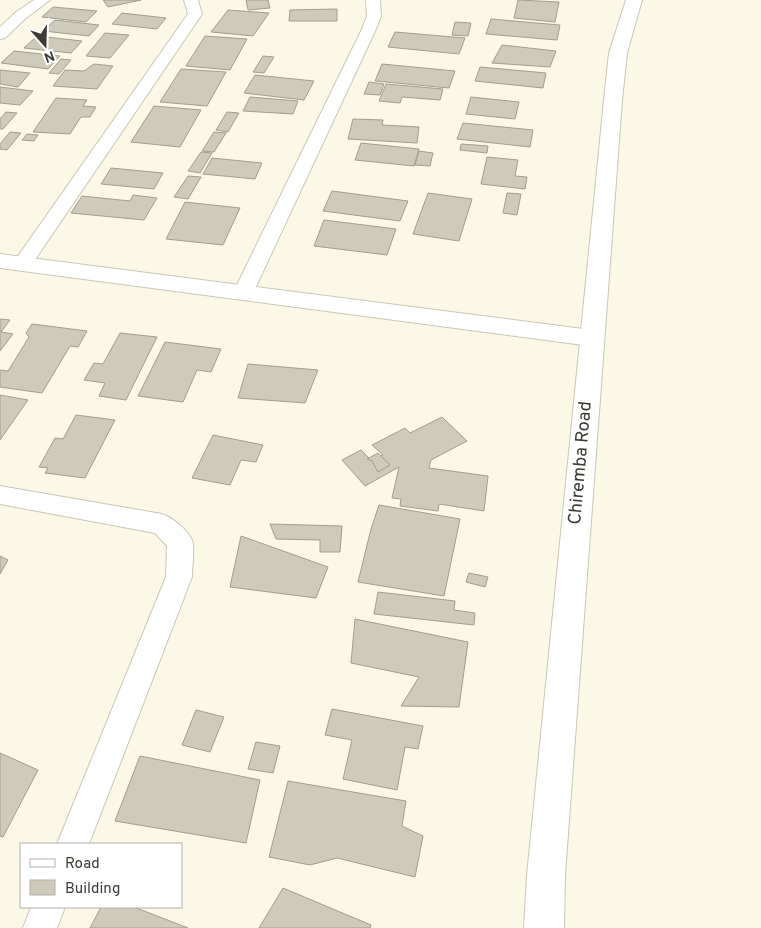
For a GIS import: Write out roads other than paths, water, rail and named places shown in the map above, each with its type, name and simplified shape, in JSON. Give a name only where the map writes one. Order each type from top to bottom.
[{"type":"main road","name":"Chiremba Road","points":[[544,928],[546,875],[591,338],[618,52],[634,0]]},
{"type":"main road","points":[[11,262],[244,291],[591,338]]},
{"type":"street","points":[[0,35],[21,15],[43,0]]},
{"type":"street","points":[[11,262],[195,14],[191,0]]},
{"type":"street","points":[[244,291],[369,29],[374,16],[373,0]]},
{"type":"street","points":[[0,495],[162,524],[180,543],[179,577],[73,843]]},
{"type":"street","points":[[40,928],[48,908]]}]
